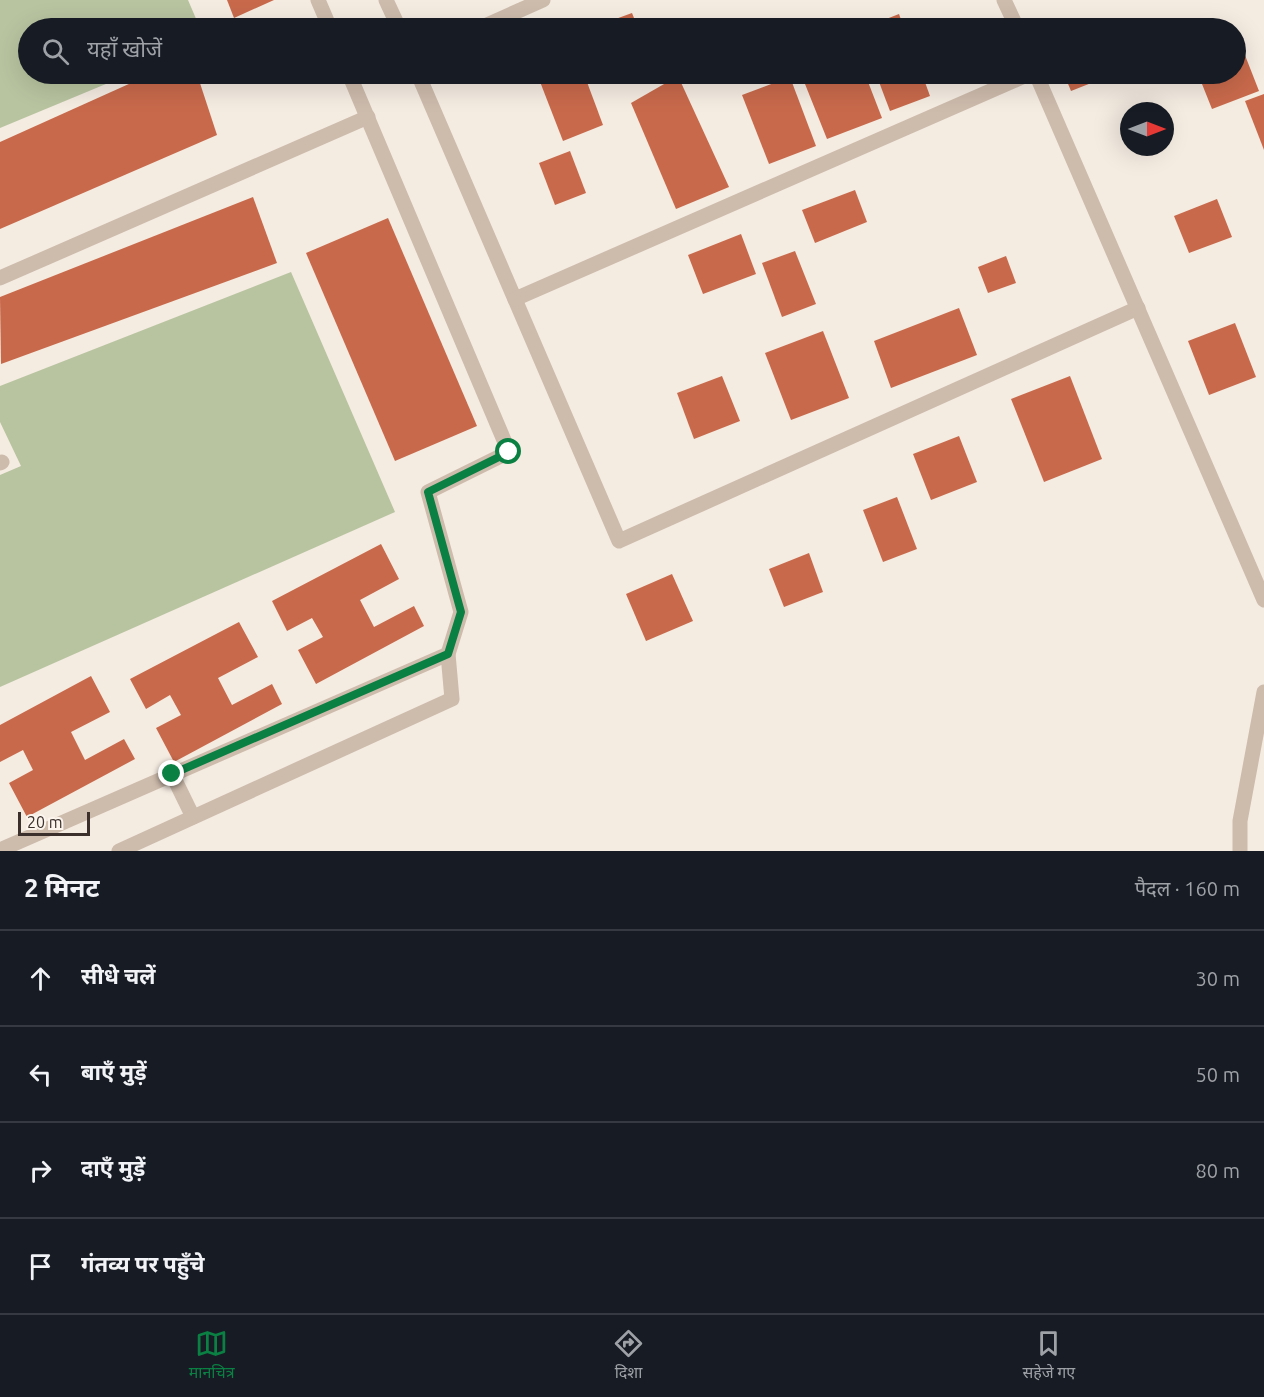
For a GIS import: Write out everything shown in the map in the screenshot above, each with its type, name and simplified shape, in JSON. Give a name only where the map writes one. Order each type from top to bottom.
[{"type":"street","points":[[318,0],[326,18]]},
{"type":"street","points":[[386,0],[394,18]]},
{"type":"street","points":[[502,18],[543,0]]},
{"type":"street","points":[[1004,0],[1012,18]]},
{"type":"street","points":[[119,851],[452,699],[448,654],[461,612],[428,492],[509,452],[353,84]]},
{"type":"street","points":[[422,84],[619,541],[1138,308]]},
{"type":"street","points":[[515,298],[1006,84]]},
{"type":"street","points":[[1040,84],[1264,600]]},
{"type":"street","points":[[0,279],[368,117]]},
{"type":"street","points":[[0,849],[448,654]]},
{"type":"street","points":[[1240,851],[1240,821],[1264,692]]},
{"type":"street","points":[[172,774],[193,817]]},
{"type":"green space","points":[[0,0],[188,0],[196,18],[18,18],[18,84],[106,84],[0,128]]},
{"type":"green space","points":[[291,272],[395,512],[0,687],[0,475],[21,466],[0,422],[0,386]]},
{"type":"building","points":[[227,0],[274,0],[234,18]]},
{"type":"building","points":[[632,13],[634,18],[618,18]]},
{"type":"building","points":[[899,14],[900,18],[889,18]]},
{"type":"building","points":[[1246,58],[1259,91],[1212,109],[1202,84],[1246,84]]},
{"type":"building","points":[[129,84],[200,84],[217,135],[0,229],[0,142]]},
{"type":"building","points":[[541,84],[588,84],[603,125],[563,141]]},
{"type":"building","points":[[664,84],[682,84],[729,187],[676,209],[631,103]]},
{"type":"building","points":[[771,84],[793,84],[816,146],[769,164],[742,95]]},
{"type":"building","points":[[805,84],[869,84],[882,118],[827,139]]},
{"type":"building","points":[[880,84],[926,84],[930,96],[890,111]]},
{"type":"building","points":[[1068,84],[1089,84],[1071,91]]},
{"type":"building","points":[[1264,94],[1264,150],[1245,101]]},
{"type":"building","points":[[570,151],[586,193],[555,205],[539,163]]},
{"type":"building","points":[[855,190],[867,222],[815,243],[802,210]]},
{"type":"building","points":[[253,197],[277,263],[1,364],[0,297]]},
{"type":"building","points":[[1217,199],[1232,237],[1189,253],[1174,216]]},
{"type":"building","points":[[388,218],[477,426],[395,461],[306,253]]},
{"type":"building","points":[[741,234],[756,274],[703,294],[688,255]]},
{"type":"building","points":[[795,251],[816,304],[782,317],[762,263]]},
{"type":"building","points":[[1006,256],[1016,283],[988,293],[978,267]]},
{"type":"building","points":[[959,308],[977,355],[891,388],[874,341]]},
{"type":"building","points":[[1235,323],[1256,377],[1209,395],[1188,341]]},
{"type":"building","points":[[823,331],[849,398],[791,420],[765,353]]},
{"type":"building","points":[[722,376],[740,421],[694,439],[677,393]]},
{"type":"building","points":[[1070,376],[1102,459],[1044,482],[1011,399]]},
{"type":"building","points":[[959,436],[977,482],[931,500],[913,454]]},
{"type":"building","points":[[897,497],[917,549],[883,562],[863,510]]},
{"type":"building","points":[[381,544],[399,579],[360,600],[374,627],[414,606],[424,626],[316,684],[298,650],[323,637],[312,618],[287,631],[272,601]]},
{"type":"building","points":[[809,553],[823,592],[784,607],[769,569]]},
{"type":"building","points":[[672,574],[693,621],[646,641],[626,594]]},
{"type":"building","points":[[239,622],[258,657],[218,678],[232,705],[272,684],[282,704],[174,762],[156,728],[181,715],[170,695],[146,709],[130,679]]},
{"type":"building","points":[[91,676],[110,712],[71,732],[85,760],[124,739],[135,759],[27,817],[9,783],[33,770],[23,750],[0,762],[0,725]]},
{"type":"route","points":[[172,774],[448,654],[461,612],[428,492],[509,452]]}]
